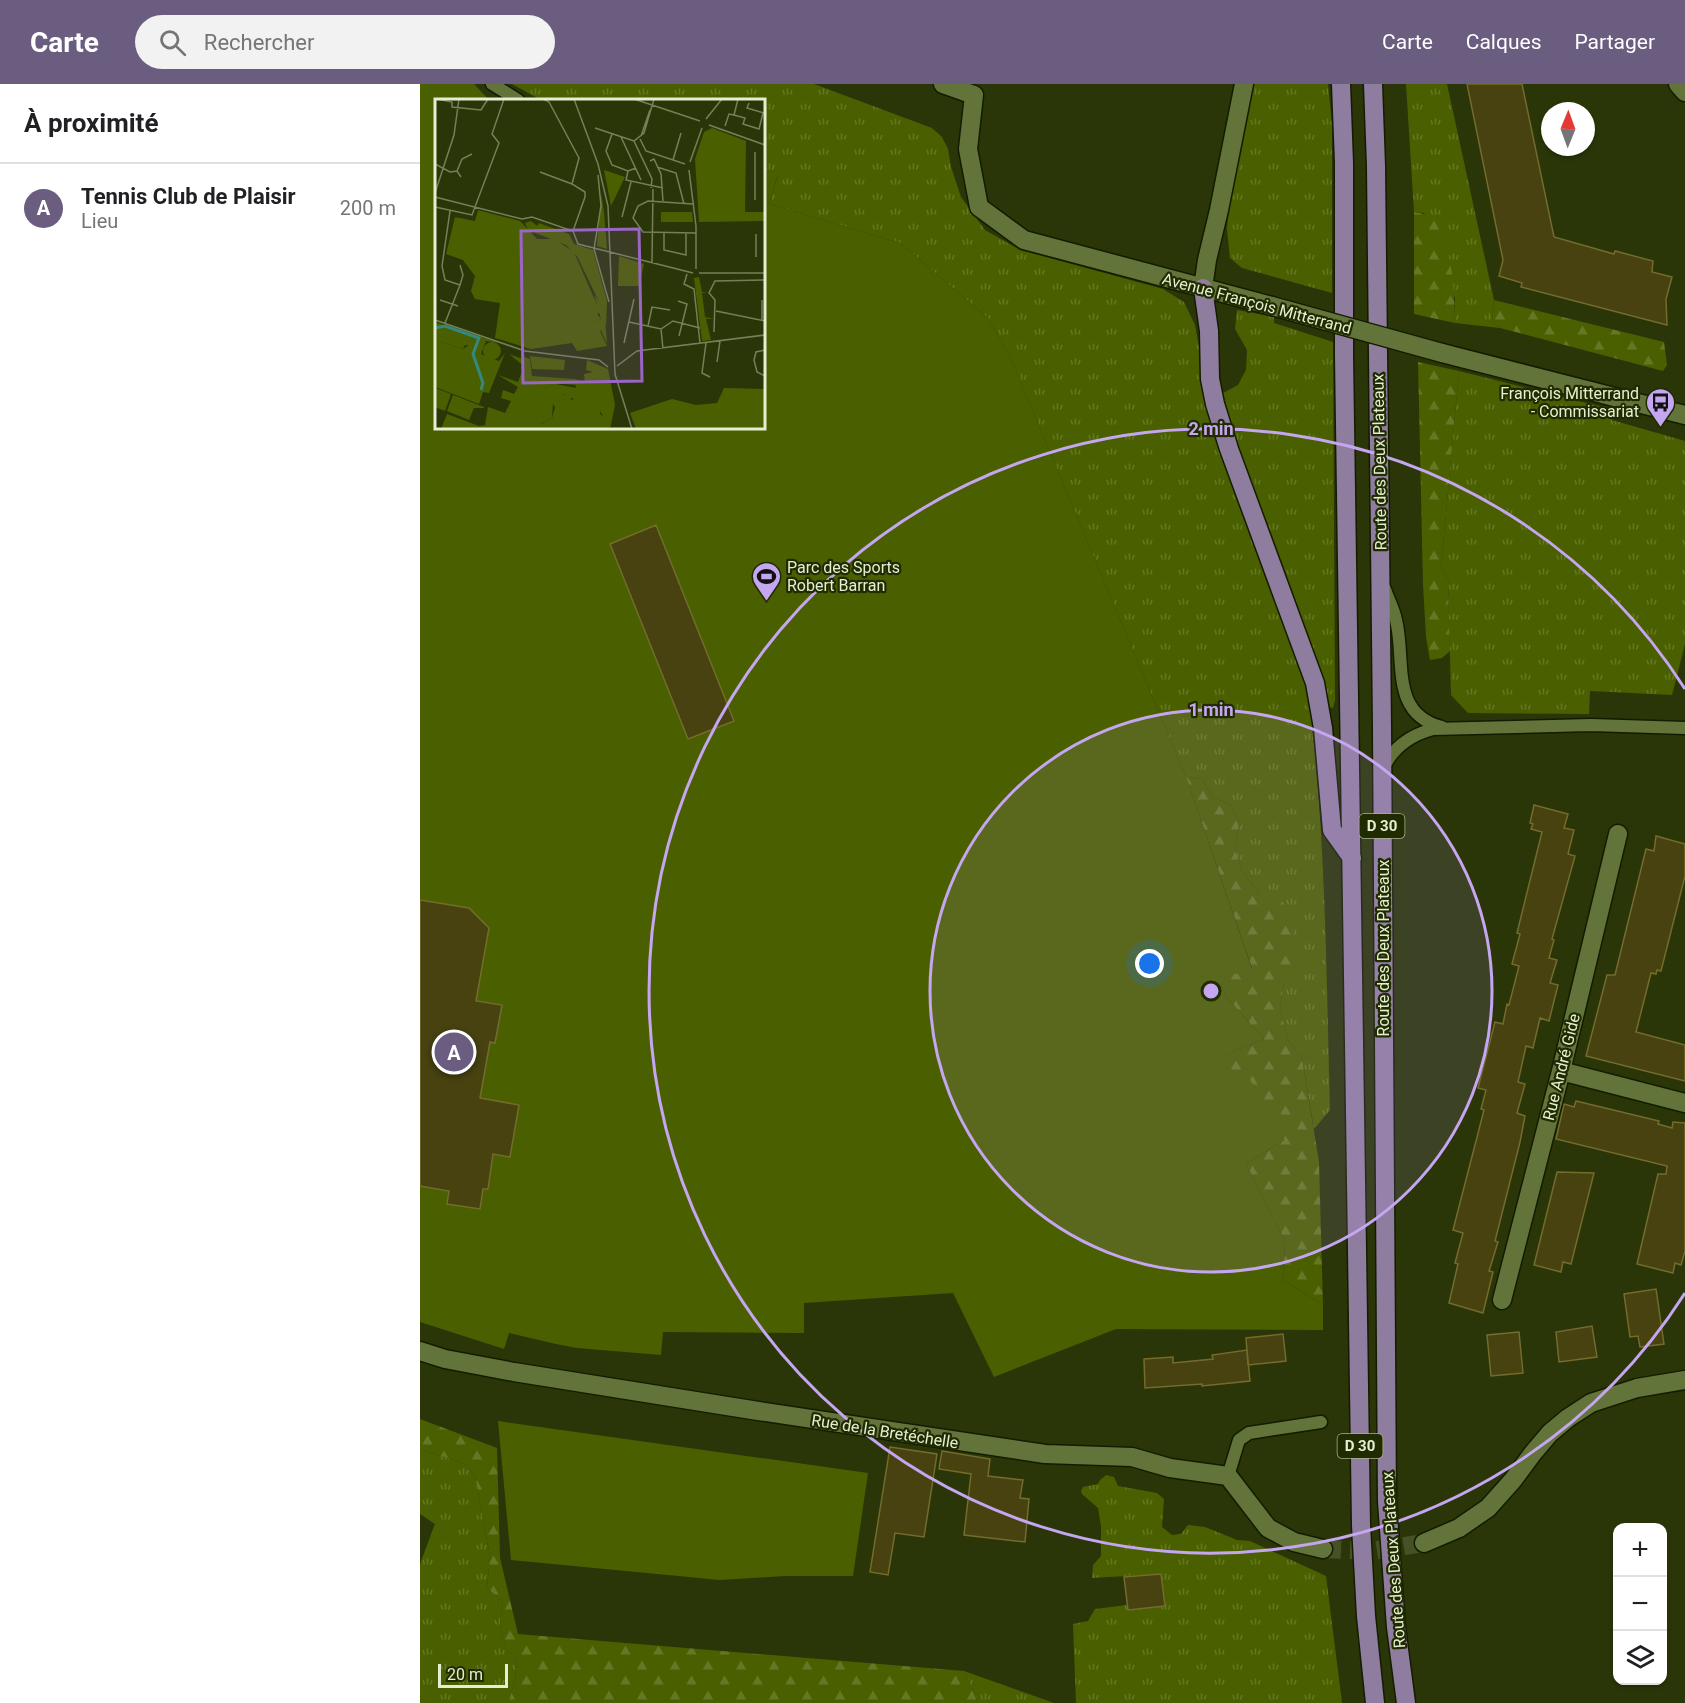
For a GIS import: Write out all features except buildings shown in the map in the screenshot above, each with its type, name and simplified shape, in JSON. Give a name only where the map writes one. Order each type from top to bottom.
[{"type":"main road","name":"Route des Deux Plateaux","points":[[1341,84],[1344,163],[1344,355],[1361,1525],[1366,1616],[1375,1703]]},
{"type":"main road","name":"Route des Deux Plateaux","points":[[1373,84],[1376,166],[1388,1501],[1396,1627],[1406,1703]]},
{"type":"main road","points":[[1203,288],[1209,331],[1210,379],[1215,404],[1229,449],[1315,683],[1323,728],[1332,830],[1352,858]]},
{"type":"street","name":"Avenue François Mitterrand","points":[[943,84],[976,90],[968,149],[979,207],[1024,240],[1442,353],[1685,415]]},
{"type":"street","points":[[1203,288],[1244,84]]},
{"type":"street","points":[[1678,84],[1685,92]]},
{"type":"street","name":"Rue André Gide","points":[[1502,1300],[1561,1071],[1618,834]]},
{"type":"street","points":[[1561,1071],[1685,1103]]},
{"type":"street","name":"Rue de la Bretéchelle","points":[[420,1351],[445,1359],[514,1372],[752,1410],[1045,1454],[1132,1457],[1170,1468],[1228,1476]]},
{"type":"street","points":[[1424,1543],[1459,1528],[1488,1508],[1514,1480],[1550,1434],[1568,1418],[1591,1403],[1637,1388],[1685,1380]]},
{"type":"street","points":[[1228,1476],[1268,1528],[1294,1542],[1323,1550]]},
{"type":"lane","points":[[492,84],[516,99]]},
{"type":"lane","points":[[1380,576],[1396,619],[1401,683],[1406,698],[1414,711],[1425,720],[1449,728]]},
{"type":"lane","points":[[1382,774],[1391,755],[1402,743],[1413,735],[1433,729],[1591,725],[1685,728]]},
{"type":"lane","points":[[1228,1476],[1239,1440],[1249,1433],[1321,1422]]},
{"type":"green space","name":"Parc des Sports Robert Barran","points":[[420,84],[474,84],[488,99],[435,99],[435,429],[765,429],[765,170],[778,174],[769,204],[900,243],[988,318],[1011,359],[1186,777],[1252,969],[1218,979],[1228,999],[1264,1039],[1234,1051],[1216,1063],[1249,1078],[1284,1140],[1246,1164],[1285,1242],[1283,1280],[1323,1305],[1323,1330],[1116,1329],[994,1377],[953,1293],[804,1303],[804,1333],[663,1332],[661,1355],[577,1348],[509,1333],[504,1349],[420,1322]]},
{"type":"green space","points":[[512,84],[814,84],[932,128],[942,137],[948,149],[951,167],[961,197],[985,230],[1020,250],[1163,289],[1184,302],[1195,325],[1204,374],[1307,684],[1322,844],[1330,1110],[1314,1129],[1302,1058],[1288,1040],[1280,1008],[1284,982],[1260,895],[1242,871],[1235,850],[1239,822],[1231,805],[1213,797],[1202,779],[1186,777],[1011,359],[988,318],[900,243],[769,204],[778,175],[765,170],[765,99],[539,99]]},
{"type":"green space","points":[[1251,84],[1328,84],[1332,125],[1332,293],[1242,268],[1230,258],[1227,229],[1230,200]]},
{"type":"green space","points":[[1406,84],[1447,84],[1494,300],[1492,321],[1500,328],[1455,323],[1455,298],[1424,213],[1414,212]]},
{"type":"green space","points":[[1414,212],[1433,219],[1441,231],[1449,256],[1455,323],[1414,314]]},
{"type":"green space","points":[[1494,300],[1664,342],[1667,365],[1663,371],[1500,328],[1492,321]]},
{"type":"green space","points":[[1237,310],[1274,317],[1274,323],[1333,342],[1335,700],[1333,708],[1329,707],[1323,681],[1308,638],[1270,535],[1242,468],[1223,393],[1238,385],[1246,370],[1247,350],[1235,329]]},
{"type":"green space","points":[[1418,362],[1459,371],[1441,568],[1448,579],[1450,651],[1442,658],[1430,660],[1426,637],[1423,584]]},
{"type":"green space","points":[[1459,371],[1614,410],[1612,420],[1685,441],[1685,644],[1672,695],[1590,691],[1589,714],[1468,713],[1451,695],[1448,579],[1441,568]]},
{"type":"green space","points":[[1186,777],[1202,779],[1213,797],[1231,805],[1239,822],[1235,850],[1242,871],[1260,895],[1280,897],[1290,916],[1299,968],[1284,982],[1280,1008],[1288,1040],[1302,1058],[1319,1162],[1323,1305],[1283,1280],[1285,1242],[1246,1164],[1284,1140],[1215,1063],[1234,1051],[1264,1039],[1228,999],[1217,978],[1252,968]]},
{"type":"green space","points":[[420,1419],[497,1448],[500,1558],[518,1634],[964,1671],[978,1703],[508,1703],[515,1681],[517,1658],[506,1650],[500,1626],[503,1602],[487,1588],[490,1557],[475,1476],[465,1464],[420,1449]]},
{"type":"green space","points":[[498,1421],[868,1473],[853,1576],[785,1576],[720,1580],[511,1560]]},
{"type":"green space","points":[[420,1449],[465,1464],[475,1476],[490,1557],[487,1588],[503,1602],[500,1626],[506,1650],[517,1658],[515,1681],[508,1703],[420,1703],[420,1564],[435,1524],[420,1514]]},
{"type":"green space","points":[[1106,1475],[1114,1477],[1118,1486],[1157,1493],[1164,1499],[1162,1527],[1172,1535],[1181,1534],[1188,1525],[1205,1527],[1237,1540],[1250,1541],[1326,1576],[1342,1703],[1076,1703],[1073,1624],[1088,1621],[1095,1609],[1127,1605],[1128,1610],[1164,1606],[1161,1574],[1092,1578],[1093,1565],[1101,1556],[1101,1526],[1098,1508],[1081,1491],[1083,1487],[1098,1484]]},
{"type":"green space","points":[[964,1671],[1054,1703],[978,1703]]},
{"type":"tunnel","points":[[1323,1549],[1372,1551],[1424,1543]]},
{"type":"place","name":"François Mitterrand - Commissariat","points":[[1660,428]]},
{"type":"place","name":"Parc des Sports Robert Barran","points":[[766,602]]},
{"type":"place","name":"Tennis Club de Plaisir","points":[[454,1052]]}]
